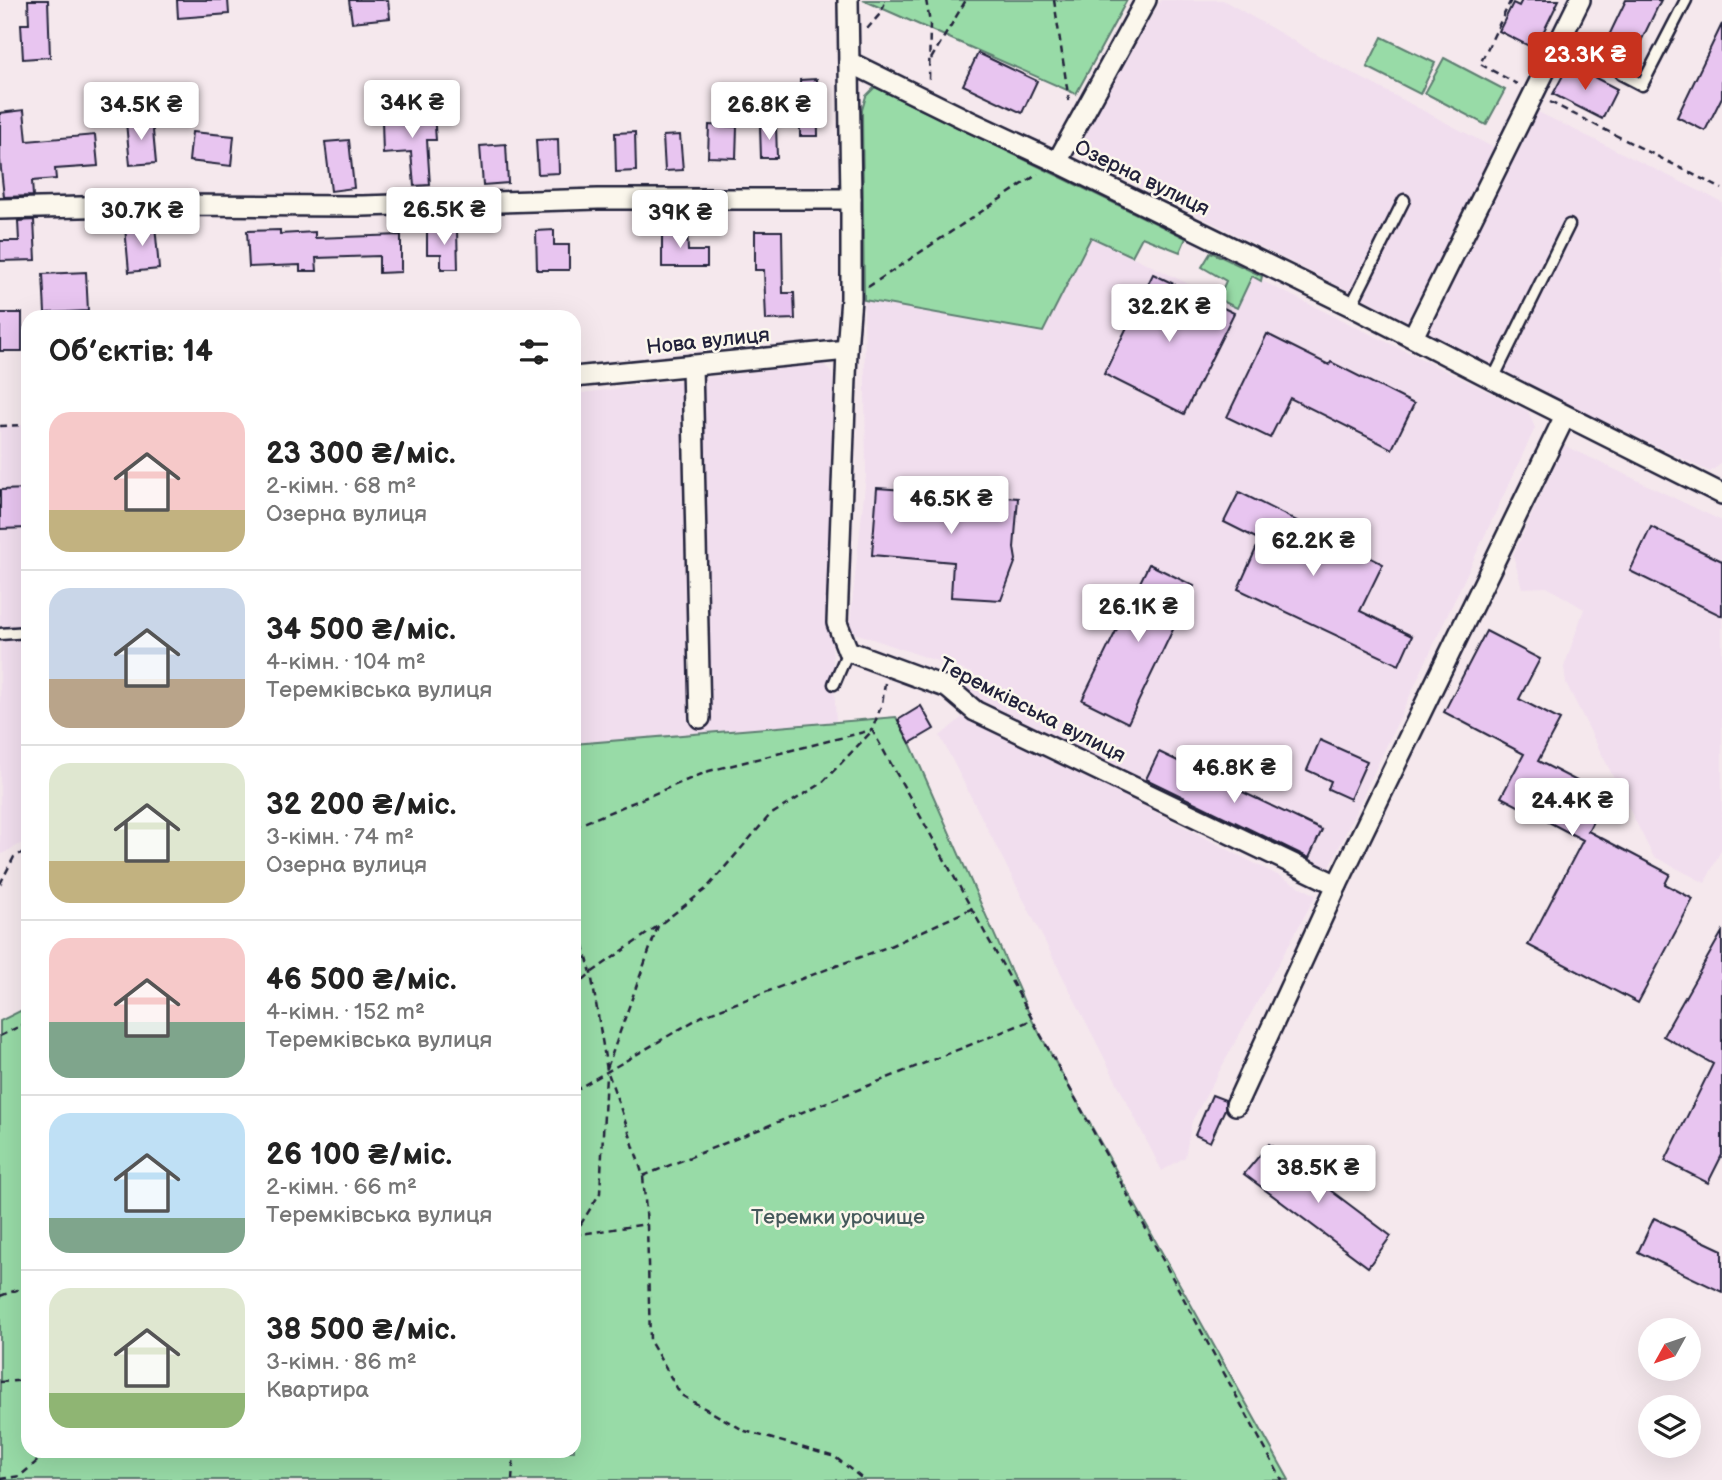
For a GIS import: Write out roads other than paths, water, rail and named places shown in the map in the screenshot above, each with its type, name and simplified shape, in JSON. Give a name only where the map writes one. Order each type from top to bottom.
[{"type":"street","points":[[848,0],[851,298],[837,624],[848,651]]},
{"type":"street","points":[[1056,162],[1146,0]]},
{"type":"street","points":[[1413,337],[1580,0]]},
{"type":"street","name":"Озерна вулиця","points":[[849,56],[969,121],[1352,306],[1722,494]]},
{"type":"street","points":[[0,209],[160,205],[362,206],[598,199],[851,199]]},
{"type":"street","name":"Нова вулиця","points":[[581,376],[847,350]]},
{"type":"street","points":[[692,366],[700,718]]},
{"type":"street","points":[[1236,1105],[1338,885],[1565,416]]},
{"type":"street","name":"Теремківська вулиця","points":[[848,651],[948,688],[975,711],[1338,885]]},
{"type":"lane","points":[[1621,74],[1642,85],[1686,0]]},
{"type":"lane","points":[[1352,306],[1404,200]]},
{"type":"lane","points":[[1493,379],[1569,225]]},
{"type":"lane","points":[[0,634],[21,632]]},
{"type":"lane","points":[[834,684],[848,651]]},
{"type":"park label","name":"Теремки урочище","points":[[838,1217]]}]
